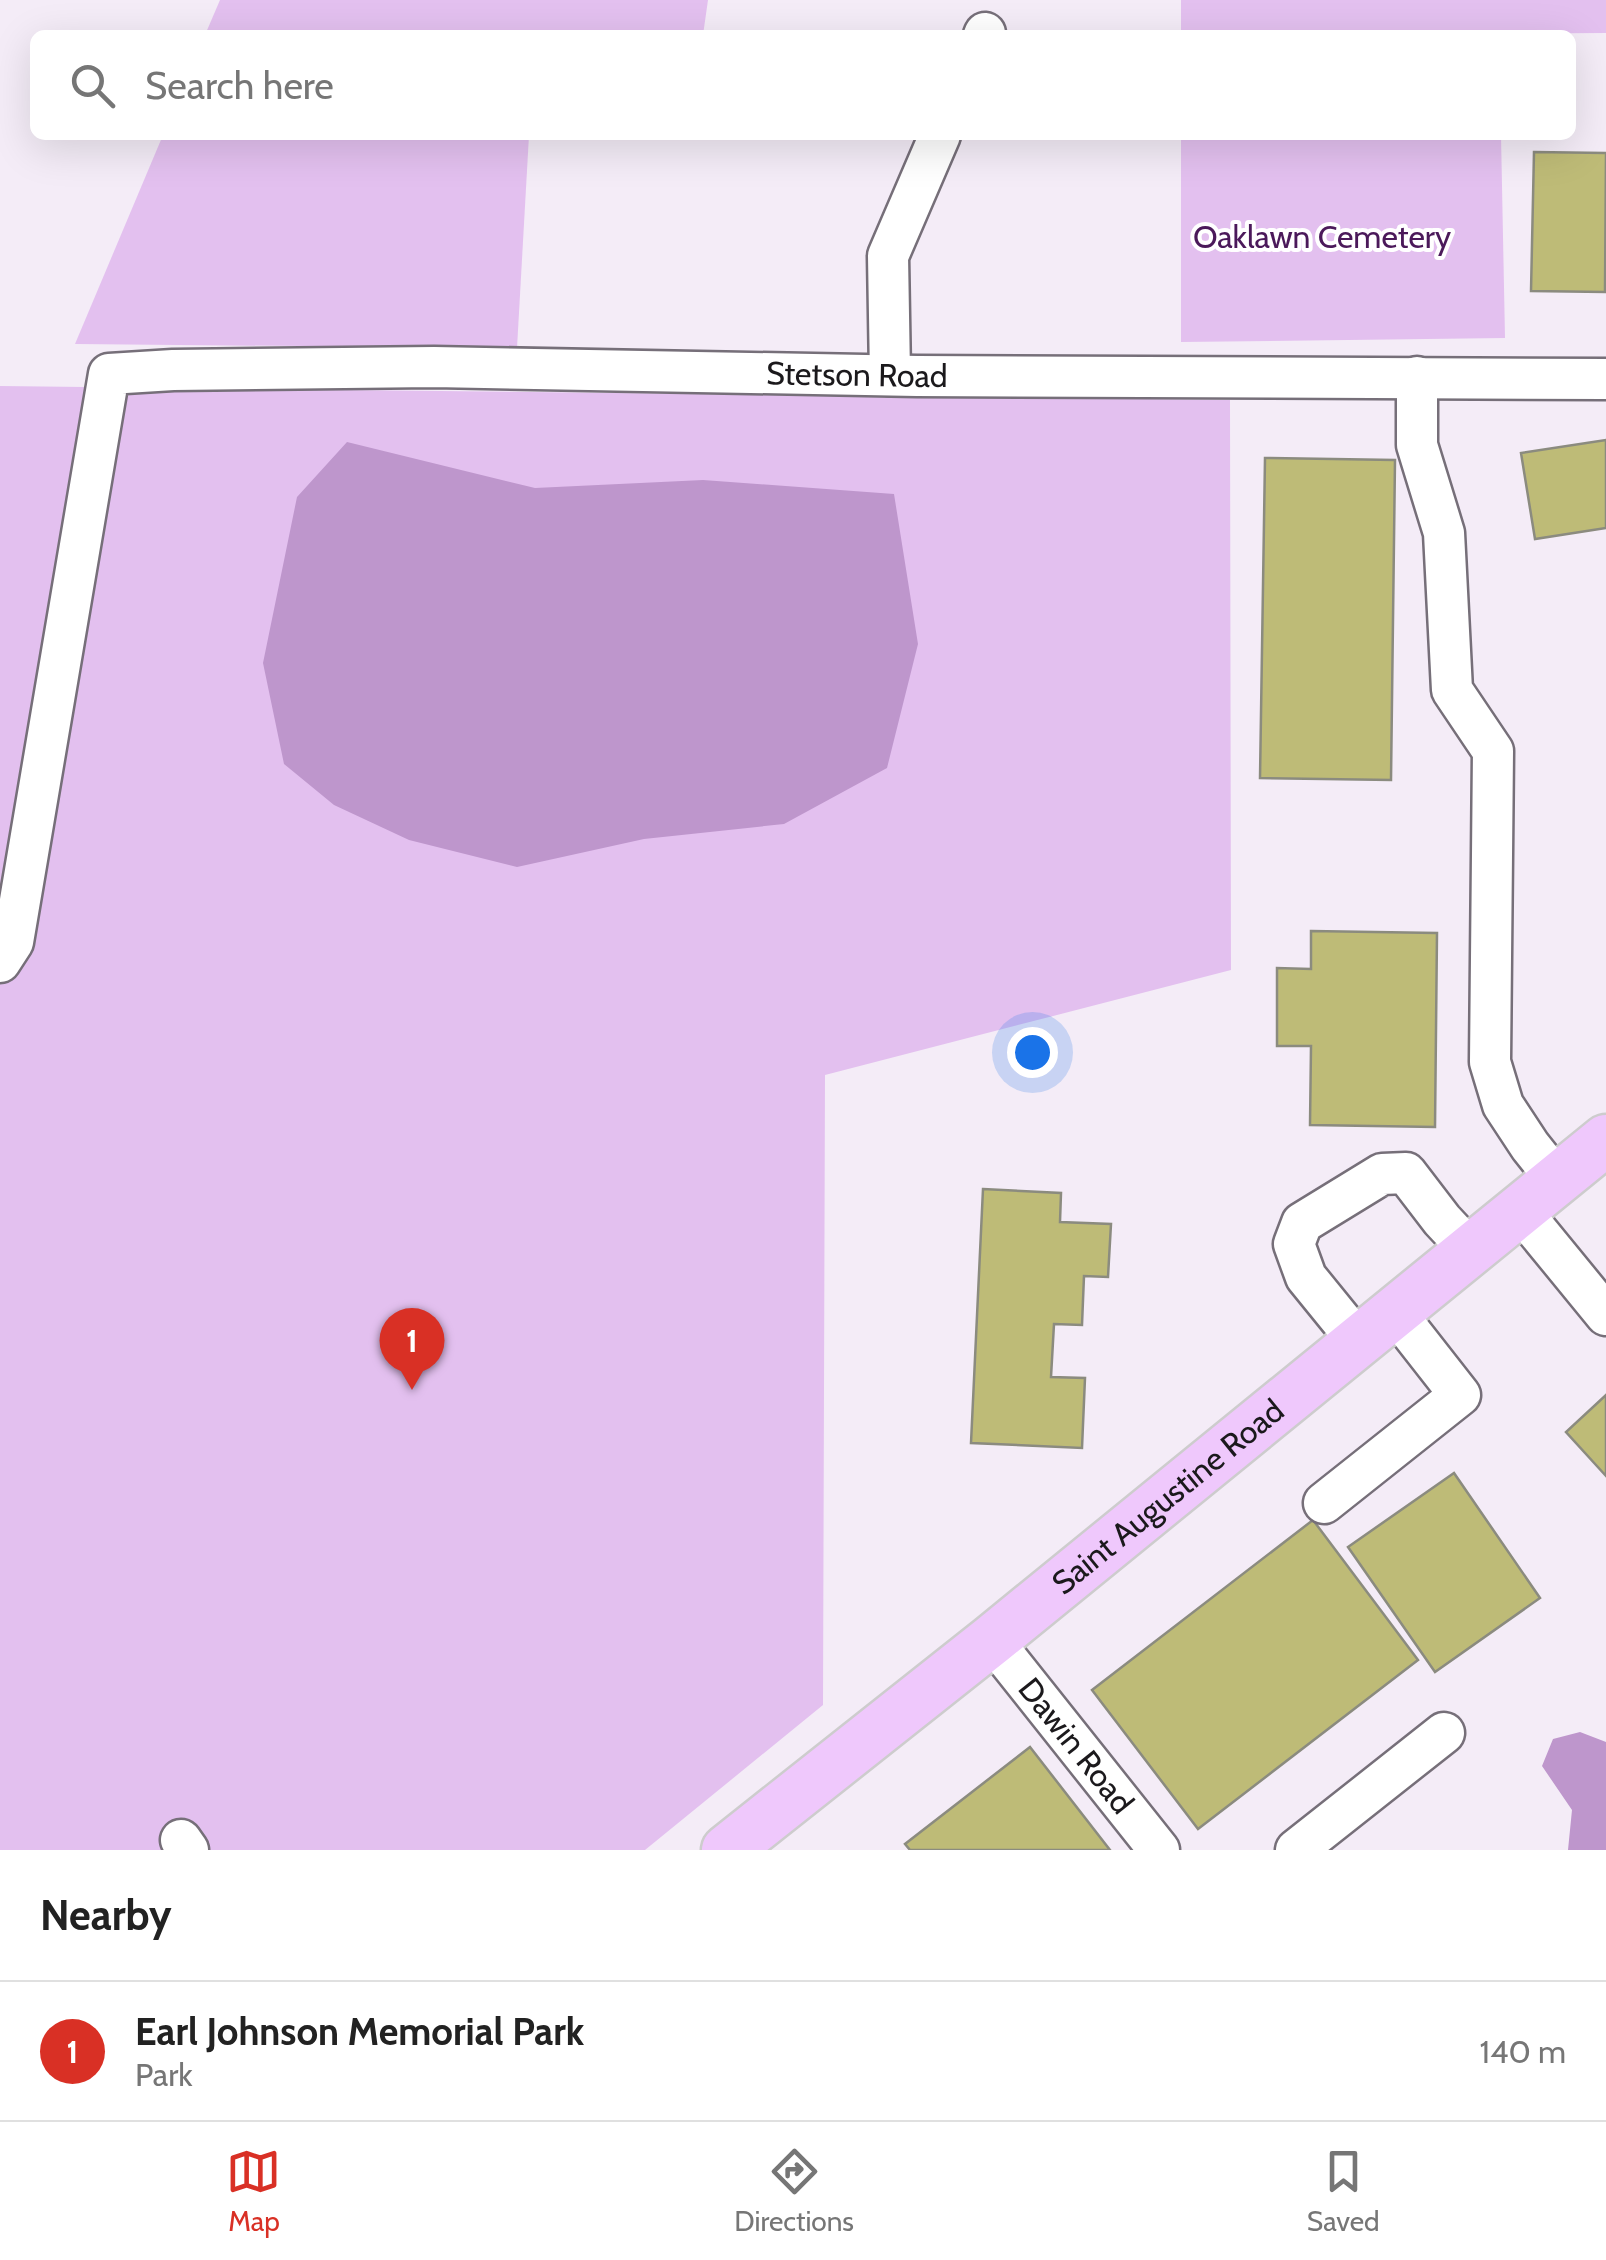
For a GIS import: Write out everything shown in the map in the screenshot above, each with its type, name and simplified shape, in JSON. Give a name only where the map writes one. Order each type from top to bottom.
[{"type":"main road","name":"Saint Augustine Road","points":[[753,1841],[992,1640],[1606,1140]]},
{"type":"street","points":[[890,375],[888,256],[938,140]]},
{"type":"street","name":"Stetson Road","points":[[0,962],[13,942],[109,374],[434,367],[890,375],[1606,379]]},
{"type":"street","points":[[1418,377],[1417,445],[1444,533],[1452,690],[1493,751],[1490,1062],[1538,1195],[1606,1315]]},
{"type":"street","points":[[1324,1503],[1460,1396],[1377,1327],[1306,1277],[1294,1244],[1302,1223],[1382,1174],[1406,1173],[1470,1250]]},
{"type":"street","name":"Dawin Road","points":[[992,1640],[1159,1850]]},
{"type":"street","points":[[1296,1850],[1444,1733]]},
{"type":"green space","points":[[220,0],[708,0],[704,30],[207,30]]},
{"type":"green space","points":[[1181,0],[1606,0],[1606,33],[1181,30]]},
{"type":"green space","points":[[161,140],[529,140],[517,348],[75,344]]},
{"type":"green space","name":"Oaklawn Cemetery","points":[[1181,140],[1501,140],[1505,338],[1181,342]]},
{"type":"green space","points":[[0,386],[1230,400],[1231,970],[825,1075],[823,1705],[645,1850],[0,1850]]},
{"type":"shaded area","points":[[347,442],[535,488],[703,480],[894,494],[918,644],[887,768],[784,824],[644,839],[517,867],[409,840],[334,805],[284,764],[263,663],[297,497]]},
{"type":"shaded area","points":[[1580,1732],[1606,1742],[1606,1850],[1568,1850],[1572,1810],[1542,1766],[1553,1739]]},
{"type":"building","points":[[1534,152],[1606,153],[1605,292],[1531,291]]},
{"type":"building","points":[[1606,440],[1606,528],[1535,539],[1521,453]]},
{"type":"building","points":[[1265,458],[1395,460],[1391,780],[1260,778]]},
{"type":"building","points":[[1311,931],[1437,933],[1435,1127],[1310,1125],[1311,1046],[1277,1046],[1277,968],[1311,969]]},
{"type":"building","points":[[983,1189],[1061,1193],[1060,1222],[1111,1224],[1108,1277],[1084,1276],[1082,1325],[1054,1324],[1051,1377],[1085,1378],[1082,1448],[971,1443]]},
{"type":"building","points":[[1606,1395],[1606,1476],[1566,1432]]},
{"type":"building","points":[[1454,1473],[1540,1598],[1435,1672],[1348,1547]]},
{"type":"building","points":[[1313,1520],[1418,1660],[1198,1829],[1092,1690]]},
{"type":"building","points":[[1030,1747],[1110,1850],[910,1850],[905,1844]]},
{"type":"place","name":"Earl Johnson Memorial Park","points":[[412,1390]]}]
